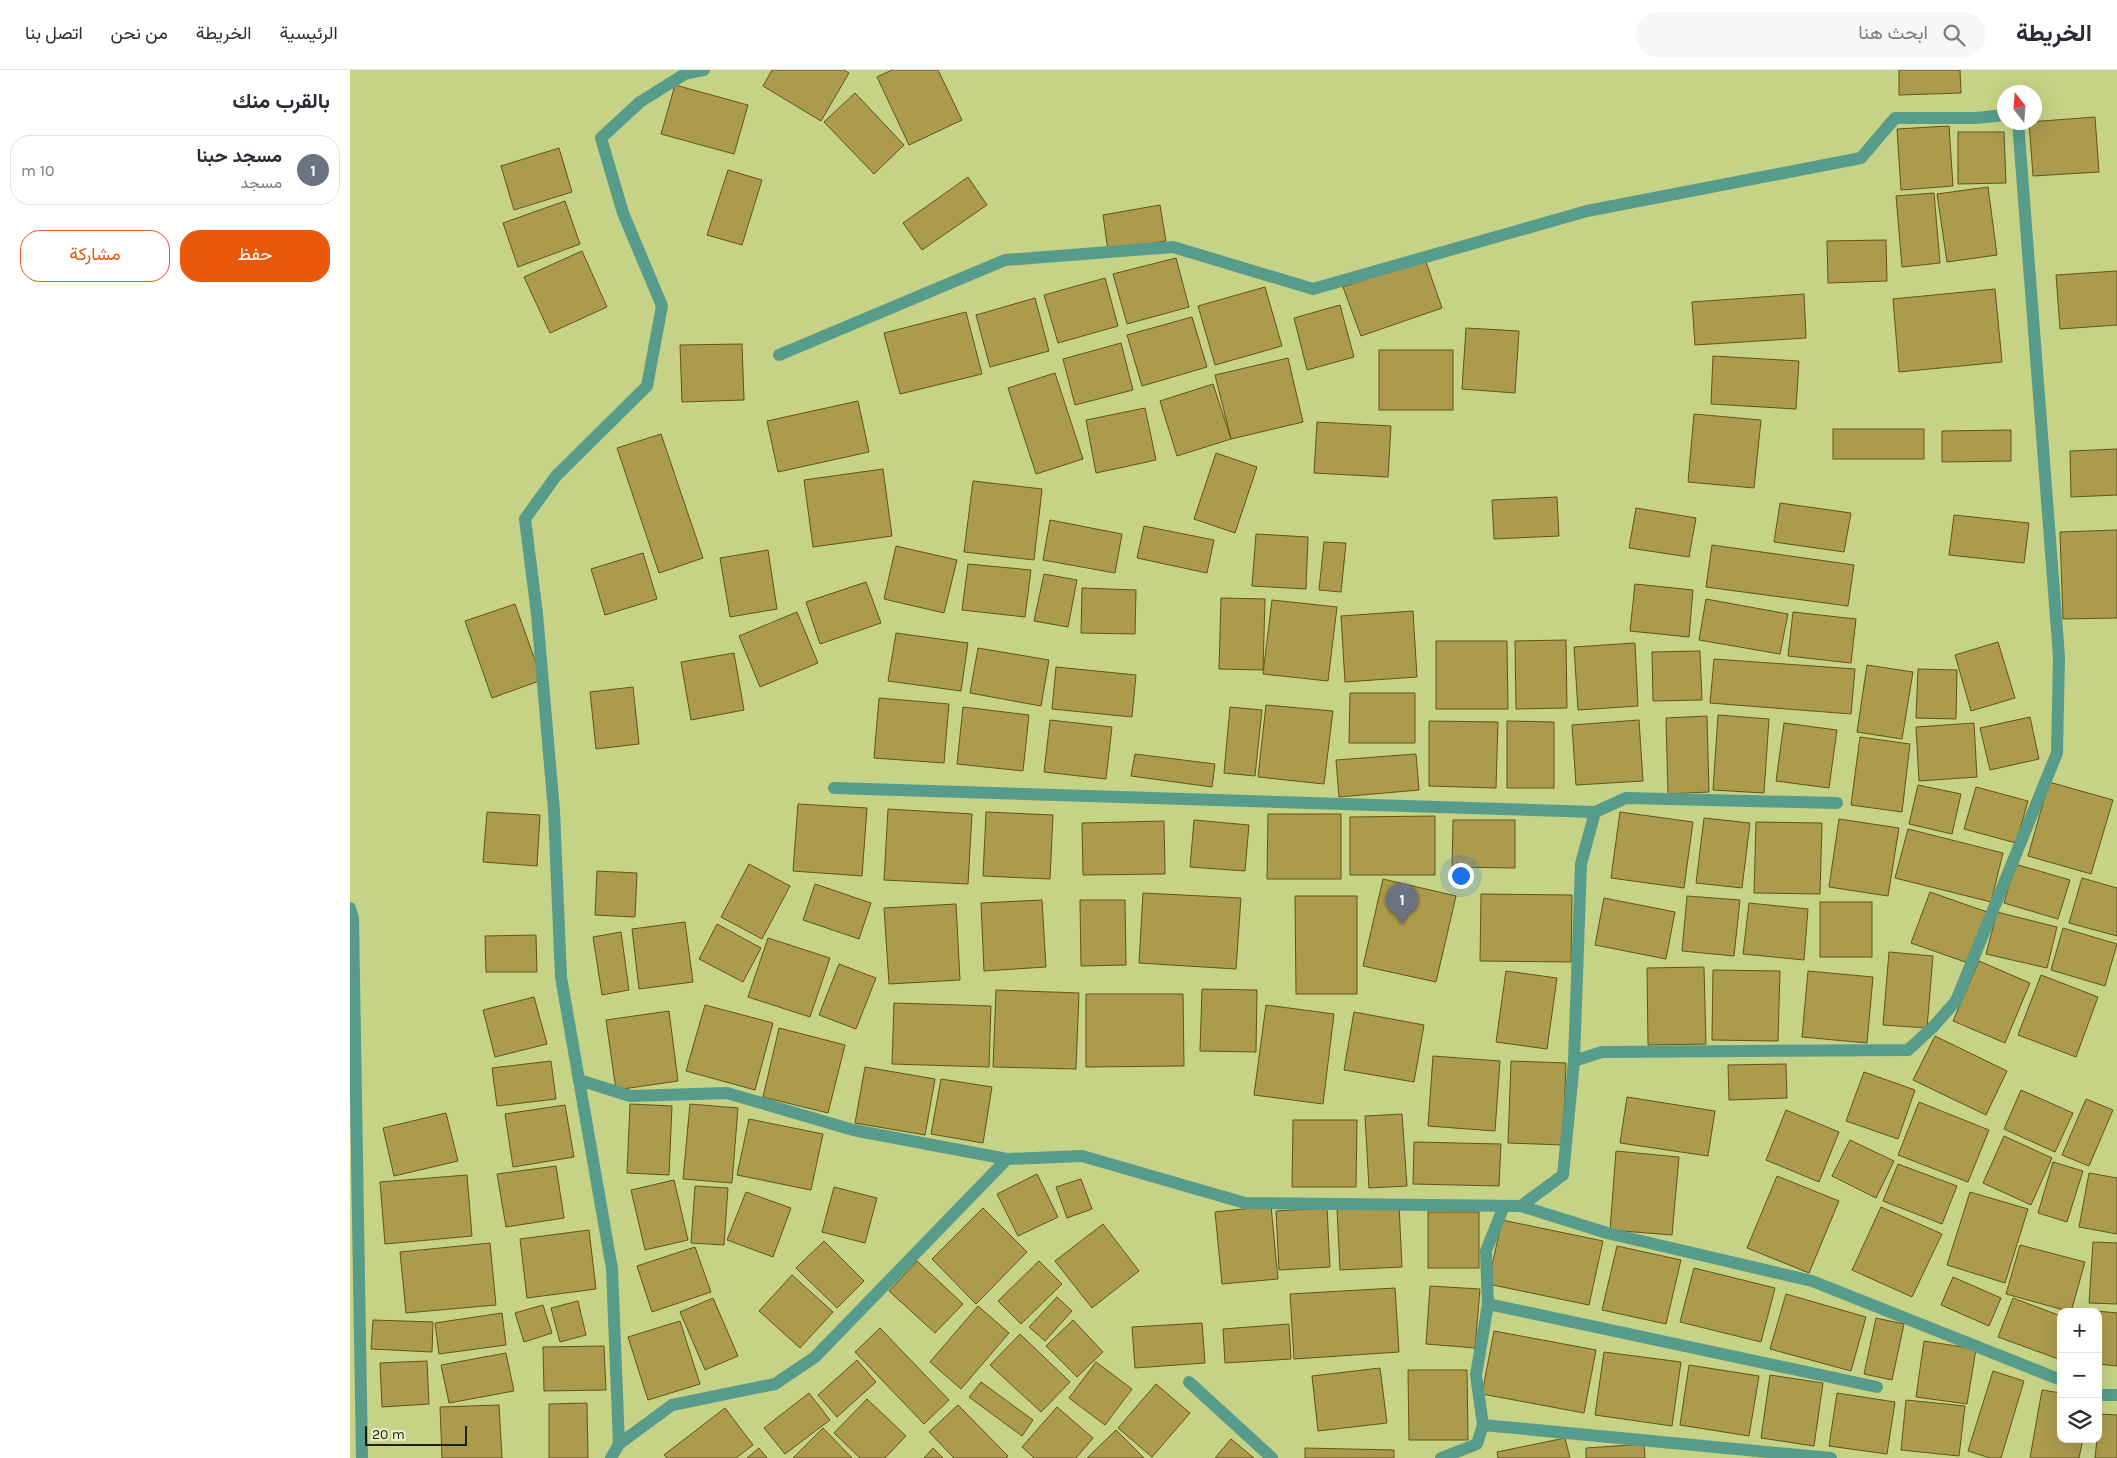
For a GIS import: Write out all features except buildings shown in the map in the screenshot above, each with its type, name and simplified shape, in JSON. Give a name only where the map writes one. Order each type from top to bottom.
[{"type":"street","points":[[619,1444],[612,1269],[561,977],[554,811],[538,623],[525,518],[556,476],[647,386],[662,306],[623,213],[601,138],[640,102],[686,74],[704,70]]},
{"type":"street","points":[[780,355],[1005,260],[1173,247],[1313,290],[1587,211],[1860,158],[1895,118],[1976,118],[1997,116]]},
{"type":"street","points":[[1574,1061],[1602,1052],[1908,1050],[1933,1027],[1956,1001],[2057,753],[2060,657],[2019,130]]},
{"type":"street","points":[[834,788],[1596,812],[1626,798],[1837,803]]},
{"type":"street","points":[[1521,1206],[1562,1175],[1574,1061],[1580,864],[1596,812]]},
{"type":"street","points":[[350,908],[353,918],[362,1458]]},
{"type":"street","points":[[579,1080],[630,1096],[727,1093],[854,1130],[1007,1159],[1082,1156],[1245,1203],[1521,1206],[1607,1233],[1812,1281],[2057,1378]]},
{"type":"street","points":[[611,1458],[619,1444],[672,1405],[775,1384],[816,1357],[1007,1159]]},
{"type":"street","points":[[1441,1458],[1477,1444],[1483,1425],[1476,1375],[1488,1304],[1486,1251],[1504,1206]]},
{"type":"street","points":[[1488,1304],[1877,1387]]},
{"type":"street","points":[[1189,1382],[1272,1458]]},
{"type":"street","points":[[2102,1395],[2117,1395]]},
{"type":"street","points":[[1483,1425],[1831,1458]]},
{"type":"place","name":"مسجد حبنا","points":[[1402,924]]}]
